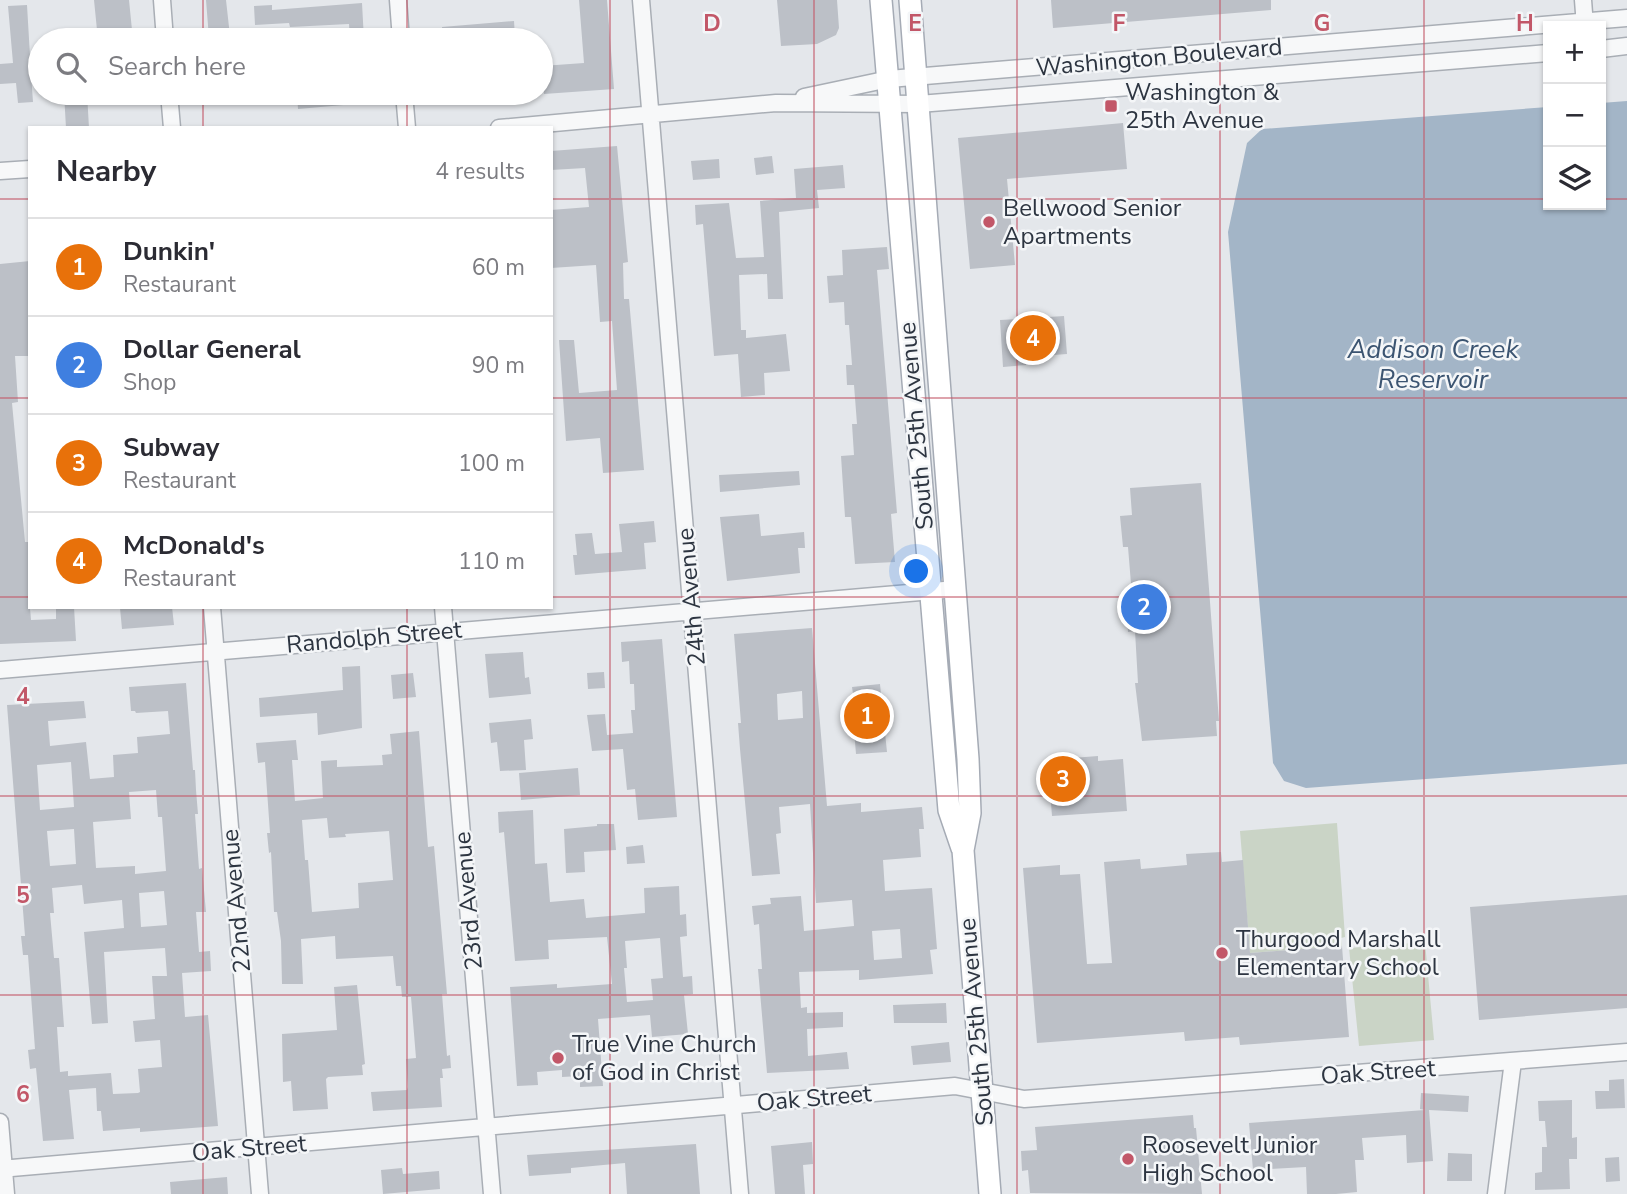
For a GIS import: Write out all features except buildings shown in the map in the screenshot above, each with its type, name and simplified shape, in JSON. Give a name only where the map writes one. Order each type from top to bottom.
[{"type":"main road","name":"South 25th Avenue","points":[[881,0],[892,105],[948,810],[963,850]]},
{"type":"main road","name":"South 25th Avenue","points":[[910,0],[957,589],[970,813],[963,850],[990,1194]]},
{"type":"main road","points":[[917,443],[944,440]]},
{"type":"street","points":[[162,0],[164,28]]},
{"type":"street","points":[[398,0],[400,28]]},
{"type":"street","name":"24th Avenue","points":[[640,0],[740,1194]]},
{"type":"street","points":[[1583,0],[1585,21]]},
{"type":"street","name":"Washington Boulevard","points":[[1606,21],[1627,18]]},
{"type":"street","name":"Washington Boulevard","points":[[776,103],[889,79],[1543,27]]},
{"type":"street","points":[[1606,48],[1627,46]]},
{"type":"street","name":"Washington Boulevard","points":[[521,126],[776,103],[919,104],[1543,53]]},
{"type":"street","points":[[170,105],[172,126]]},
{"type":"street","points":[[405,105],[407,126]]},
{"type":"street","points":[[0,171],[28,169]]},
{"type":"street","name":"Randolph Street","points":[[0,670],[957,589]]},
{"type":"street","name":"22nd Avenue","points":[[212,609],[260,1194]]},
{"type":"street","name":"23rd Avenue","points":[[443,609],[492,1194]]},
{"type":"street","name":"Oak Street","points":[[2,1169],[955,1086],[1024,1100],[1627,1052]]},
{"type":"street","points":[[1496,1194],[1513,1061]]},
{"type":"street","points":[[0,1122],[6,1194]]},
{"type":"green space","points":[[1337,823],[1345,937],[1341,938],[1342,946],[1250,953],[1240,831]]},
{"type":"green space","points":[[1425,942],[1434,1040],[1359,1046],[1349,948]]},
{"type":"water","name":"Addison Creek Reservoir","points":[[1627,101],[1627,764],[1306,788],[1284,781],[1273,763],[1228,232],[1247,143],[1262,129],[1543,107],[1543,210],[1606,210],[1606,103]]},
{"type":"place","name":"Washington & 25th Avenue","points":[[1111,106]]},
{"type":"place","name":"Bellwood Senior Apartments","points":[[989,222]]},
{"type":"place","name":"McDonald's","points":[[1033,338]]},
{"type":"place","name":"Dollar General","points":[[1144,607]]},
{"type":"place","name":"Dunkin'","points":[[867,716]]},
{"type":"place","name":"Subway","points":[[1063,779]]},
{"type":"place","name":"Thurgood Marshall Elementary School","points":[[1222,953]]},
{"type":"place","name":"True Vine Church of God in Christ","points":[[558,1058]]},
{"type":"place","name":"Roosevelt Junior High School","points":[[1128,1159]]}]
